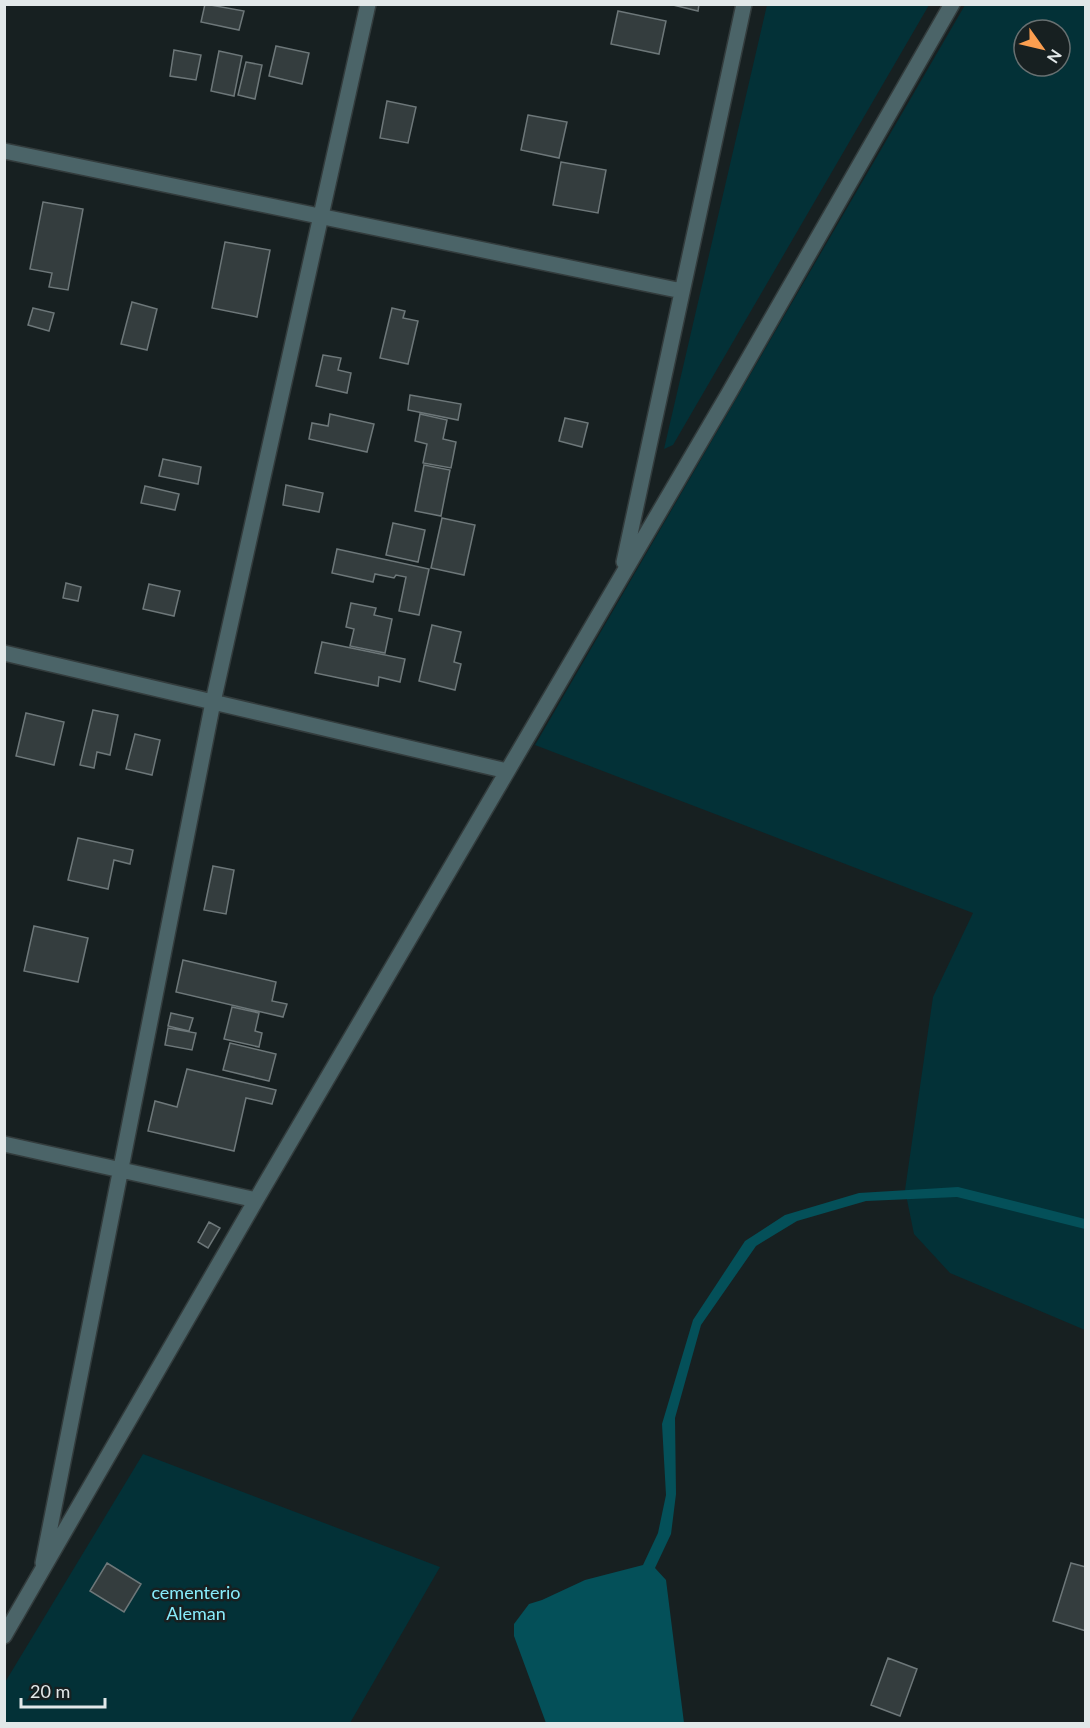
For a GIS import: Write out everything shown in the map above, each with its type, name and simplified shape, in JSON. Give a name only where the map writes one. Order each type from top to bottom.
[{"type":"street","points":[[41,1574],[213,702],[368,4]]},
{"type":"street","points":[[620,576],[744,4]]},
{"type":"street","points":[[4,1636],[256,1200],[729,393],[952,4]]},
{"type":"street","points":[[4,151],[682,291]]},
{"type":"street","points":[[4,653],[507,771]]},
{"type":"street","points":[[4,1144],[256,1200]]},
{"type":"green space","points":[[767,5],[929,5],[673,445],[664,449]]},
{"type":"green space","points":[[965,5],[1085,5],[1085,1330],[950,1273],[914,1234],[905,1190],[933,997],[973,913],[535,745]]},
{"type":"green space","name":"cementerio Aleman","points":[[143,1454],[440,1567],[350,1723],[5,1723],[4,1684]]},
{"type":"shaded area","points":[[958,1187],[1085,1219],[1085,1229],[957,1197],[866,1201],[797,1221],[756,1246],[701,1325],[675,1418],[676,1494],[671,1534],[655,1568],[666,1580],[684,1723],[546,1723],[514,1636],[514,1624],[529,1604],[585,1580],[643,1565],[658,1533],[666,1495],[662,1424],[693,1320],[745,1241],[785,1215],[859,1193]]},
{"type":"building","points":[[205,4],[244,11],[239,30],[201,22]]},
{"type":"building","points":[[669,4],[699,4],[698,11]]},
{"type":"building","points":[[618,11],[666,21],[659,54],[611,44]]},
{"type":"building","points":[[276,46],[309,53],[302,84],[269,76]]},
{"type":"building","points":[[174,50],[201,55],[196,80],[170,76]]},
{"type":"building","points":[[219,51],[242,56],[234,96],[211,91]]},
{"type":"building","points":[[246,62],[262,65],[255,99],[238,95]]},
{"type":"building","points":[[387,101],[416,107],[408,143],[380,138]]},
{"type":"building","points":[[528,115],[567,122],[559,158],[521,150]]},
{"type":"building","points":[[561,162],[606,170],[598,213],[553,205]]},
{"type":"building","points":[[43,202],[83,209],[68,290],[49,287],[52,273],[30,269]]},
{"type":"building","points":[[225,242],[270,250],[257,317],[212,308]]},
{"type":"building","points":[[132,302],[157,309],[147,350],[121,344]]},
{"type":"building","points":[[33,308],[54,313],[49,331],[28,325]]},
{"type":"building","points":[[392,308],[405,311],[403,318],[418,321],[408,364],[380,358]]},
{"type":"building","points":[[323,355],[341,358],[338,370],[351,373],[347,393],[316,386]]},
{"type":"building","points":[[410,395],[461,404],[458,420],[408,410]]},
{"type":"building","points":[[330,414],[374,424],[367,452],[309,439],[312,423],[328,426]]},
{"type":"building","points":[[420,414],[447,420],[443,439],[456,442],[451,468],[423,463],[427,444],[415,441]]},
{"type":"building","points":[[565,418],[588,423],[582,447],[559,441]]},
{"type":"building","points":[[163,459],[201,467],[198,484],[159,476]]},
{"type":"building","points":[[424,465],[450,470],[441,516],[415,511]]},
{"type":"building","points":[[286,485],[323,493],[319,512],[283,505]]},
{"type":"building","points":[[145,486],[179,494],[175,510],[141,503]]},
{"type":"building","points":[[442,518],[475,525],[464,575],[431,568]]},
{"type":"building","points":[[393,523],[425,530],[418,562],[386,555]]},
{"type":"building","points":[[337,549],[429,569],[419,615],[399,611],[406,577],[396,575],[394,578],[375,574],[373,582],[332,573]]},
{"type":"building","points":[[66,583],[81,587],[78,601],[63,598]]},
{"type":"building","points":[[149,584],[180,591],[174,616],[143,609]]},
{"type":"building","points":[[351,603],[376,608],[374,615],[392,619],[385,653],[350,646],[354,629],[346,627]]},
{"type":"building","points":[[432,625],[461,632],[454,662],[461,664],[455,690],[419,681]]},
{"type":"building","points":[[322,642],[405,659],[400,682],[379,677],[378,686],[315,673]]},
{"type":"building","points":[[93,710],[118,715],[110,755],[97,752],[94,768],[80,765]]},
{"type":"building","points":[[26,713],[64,722],[54,765],[16,756]]},
{"type":"building","points":[[135,734],[160,740],[152,775],[126,769]]},
{"type":"building","points":[[78,838],[133,850],[130,864],[114,860],[108,889],[68,880]]},
{"type":"building","points":[[213,866],[234,870],[226,914],[204,910]]},
{"type":"building","points":[[34,926],[88,938],[78,982],[24,971]]},
{"type":"building","points":[[183,960],[276,982],[272,1001],[287,1004],[283,1017],[176,992]]},
{"type":"building","points":[[232,1007],[259,1013],[255,1031],[262,1033],[259,1047],[224,1039]]},
{"type":"building","points":[[171,1013],[193,1018],[189,1031],[168,1026]]},
{"type":"building","points":[[168,1028],[196,1033],[192,1050],[165,1045]]},
{"type":"building","points":[[230,1043],[276,1054],[269,1081],[223,1070]]},
{"type":"building","points":[[187,1069],[276,1090],[272,1104],[246,1098],[234,1151],[148,1131],[155,1101],[177,1107]]},
{"type":"building","points":[[209,1222],[220,1228],[208,1248],[198,1242]]},
{"type":"building","points":[[107,1563],[141,1584],[124,1612],[90,1591]]},
{"type":"building","points":[[1071,1563],[1086,1567],[1086,1631],[1053,1621]]},
{"type":"building","points":[[888,1658],[917,1669],[900,1716],[871,1705]]}]
